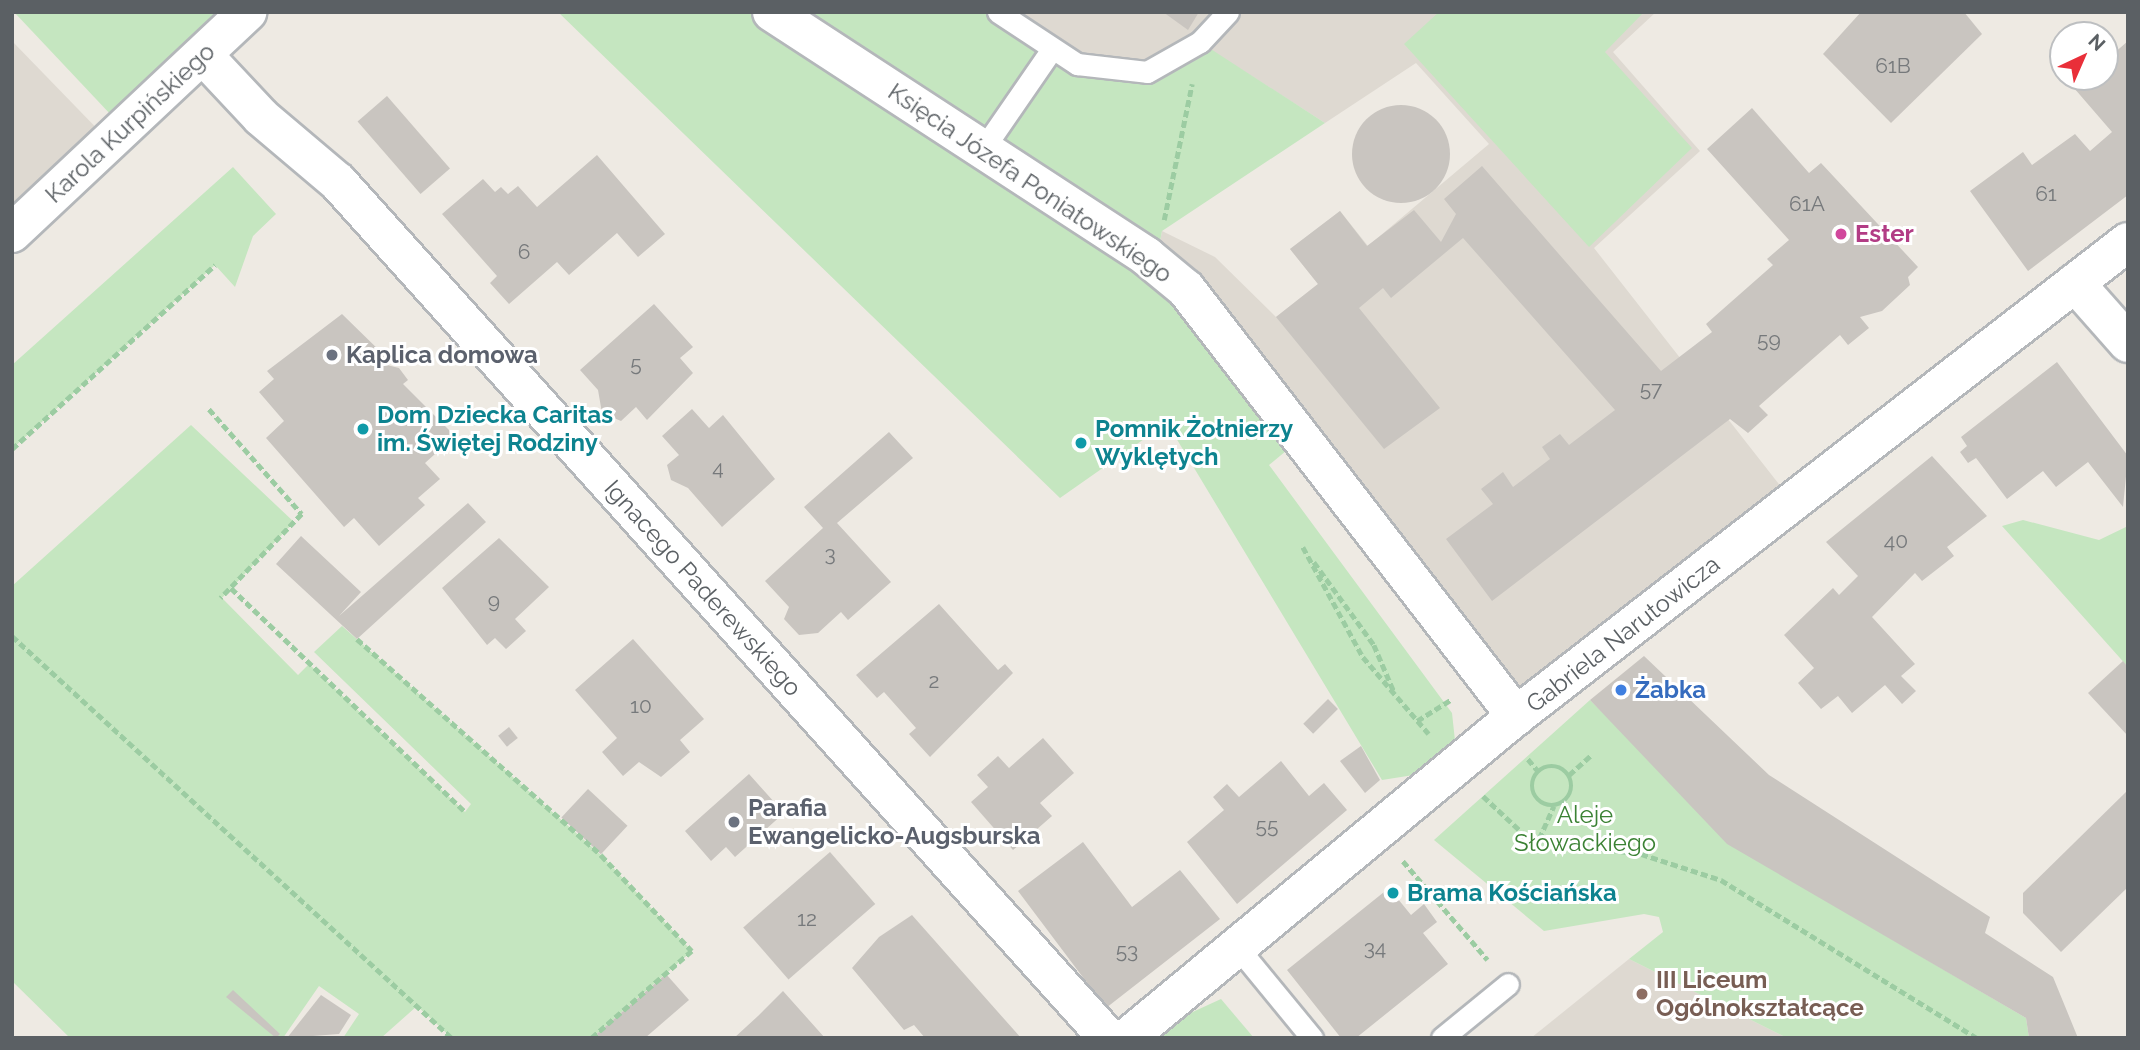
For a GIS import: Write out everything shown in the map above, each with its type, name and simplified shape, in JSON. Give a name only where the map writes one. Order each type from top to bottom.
[{"type":"street","name":"Karola Kurpińskiego","points":[[12,233],[204,56],[247,12]]},
{"type":"street","name":"Księcia Józefa Poniatowskiego","points":[[772,12],[1156,264],[1225,333],[1516,716]]},
{"type":"street","name":"Ignacego Paderewskiego","points":[[204,56],[261,117],[338,183],[1108,1038]]},
{"type":"street","name":"Gabriela Narutowicza","points":[[1127,1038],[1516,716],[2128,242]]},
{"type":"street","points":[[2075,283],[2128,343]]},
{"type":"lane","points":[[998,12],[1077,64],[1147,72],[1200,43],[1228,12]]},
{"type":"lane","points":[[983,149],[1052,49]]},
{"type":"lane","points":[[1238,948],[1312,1038]]},
{"type":"lane","points":[[1442,1038],[1508,984]]},
{"type":"path","points":[[1156,264],[1200,43]]},
{"type":"path","points":[[12,449],[215,265]]},
{"type":"path","points":[[209,409],[302,514],[221,598]]},
{"type":"path","points":[[1303,547],[1374,645],[1396,697],[1363,657],[1303,547]]},
{"type":"path","points":[[231,588],[465,812]]},
{"type":"path","points":[[12,636],[452,1038]]},
{"type":"path","points":[[357,639],[592,845],[692,950],[592,1038]]},
{"type":"path","points":[[1569,775],[1591,755]]},
{"type":"path","points":[[1554,806],[1537,798],[1533,780],[1550,766],[1569,775]]},
{"type":"path","points":[[1539,839],[1554,806],[1570,795],[1569,775]]},
{"type":"path","points":[[1478,789],[1519,834],[1690,865],[1977,1038]]},
{"type":"path","points":[[1400,857],[1508,984]]},
{"type":"shaded area","points":[[998,12],[1656,12],[1613,52],[1700,151],[1594,248],[1793,502],[1516,716],[1156,264],[1162,231],[1215,257],[1276,317],[1318,284],[1290,249],[1340,211],[1368,246],[1489,144],[1416,63],[1325,123],[1200,43],[1177,59],[1111,72]]},
{"type":"shaded area","points":[[12,41],[109,141],[12,233]]},
{"type":"shaded area","name":"III Liceum Ogólnokształcące","points":[[1629,959],[1787,1038],[1531,1038]]},
{"type":"green space","points":[[14,12],[223,12],[112,116]]},
{"type":"green space","points":[[558,12],[998,12],[1052,49],[1147,72],[1200,42],[1325,123],[1162,231],[1156,263],[1304,436],[1269,465],[1452,713],[1458,768],[1382,780],[1167,423],[1060,498]]},
{"type":"green space","points":[[1439,12],[1644,12],[1605,52],[1692,148],[1589,247],[1404,44]]},
{"type":"green space","points":[[233,167],[276,214],[253,236],[235,287],[215,265],[12,449],[12,365]]},
{"type":"green space","points":[[191,425],[294,522],[222,598],[298,675],[309,664],[465,812],[471,804],[314,652],[342,626],[601,855],[692,951],[592,1038],[452,1038],[417,1006],[381,1038],[343,1038],[359,1014],[319,986],[283,1038],[70,1038],[12,981],[12,586]]},
{"type":"green space","points":[[2023,520],[2099,540],[2128,526],[2128,667],[2002,526]]},
{"type":"green space","name":"Aleje Słowackiego","points":[[1590,700],[1677,788],[1818,896],[2026,1018],[2029,1038],[1787,1038],[1629,959],[1663,932],[1659,917],[1644,914],[1544,931],[1434,840]]},
{"type":"green space","points":[[1221,999],[1254,1038],[1136,1038]]},
{"type":"building","points":[[1163,12],[1199,12],[1188,30]]},
{"type":"building","points":[[1861,12],[1964,12],[1982,34],[1891,123],[1823,54]]},
{"type":"building","points":[[2128,41],[2128,195],[2028,271],[1970,191],[2023,152],[2032,165],[2075,134],[2090,151],[2112,132],[2077,91],[2119,91],[2119,49]]},
{"type":"building","points":[[387,96],[450,168],[421,194],[358,122]]},
{"type":"building","points":[[1401,105],[1420,109],[1435,120],[1446,135],[1450,154],[1446,173],[1435,188],[1420,199],[1401,203],[1382,199],[1367,188],[1356,173],[1352,154],[1356,135],[1367,120],[1382,109]]},
{"type":"building","points":[[1752,108],[1809,173],[1821,163],[1918,267],[1908,277],[1910,285],[1882,311],[1860,317],[1869,328],[1848,345],[1840,335],[1759,406],[1768,415],[1748,433],[1730,419],[1492,601],[1446,539],[1493,504],[1481,489],[1503,472],[1513,487],[1550,459],[1542,447],[1560,434],[1569,445],[1615,410],[1463,238],[1391,298],[1383,288],[1359,308],[1440,408],[1384,449],[1276,317],[1318,284],[1290,249],[1340,211],[1367,246],[1414,210],[1441,242],[1456,214],[1444,199],[1482,166],[1661,371],[1712,332],[1706,324],[1773,265],[1767,259],[1789,240],[1707,149]]},
{"type":"building","points":[[597,155],[665,234],[638,257],[617,233],[569,275],[557,262],[509,304],[490,283],[497,276],[442,214],[483,179],[495,192],[501,187],[508,194],[518,186],[537,207]]},
{"type":"building","points":[[654,304],[693,347],[680,358],[693,373],[647,420],[636,407],[621,421],[602,413],[598,390],[580,370]]},
{"type":"building","name":"Dom Dziecka Caritas im. Świętej Rodziny","points":[[342,314],[386,357],[387,365],[399,368],[408,380],[403,384],[455,436],[425,463],[440,479],[418,498],[425,505],[379,546],[354,518],[344,527],[266,438],[284,421],[259,392],[274,379],[267,371]]},
{"type":"building","points":[[2057,362],[2128,456],[2123,507],[2088,462],[2056,487],[2043,471],[2007,499],[1976,458],[1968,463],[1960,452],[1967,446],[1961,437]]},
{"type":"building","points":[[692,409],[709,428],[723,415],[775,479],[722,527],[688,488],[671,480],[667,465],[679,455],[662,436]]},
{"type":"building","points":[[889,432],[913,458],[837,523],[891,582],[848,620],[841,612],[818,633],[799,635],[784,619],[789,607],[765,581],[823,528],[804,507]]},
{"type":"building","points":[[1932,456],[1987,516],[1947,547],[1954,556],[1922,581],[1915,573],[1872,617],[1915,664],[1901,676],[1916,691],[1902,704],[1885,685],[1852,713],[1838,696],[1821,709],[1798,683],[1814,668],[1784,635],[1833,588],[1839,595],[1858,576],[1826,542]]},
{"type":"building","points":[[468,503],[486,522],[357,639],[276,564],[301,536],[361,592],[339,616]]},
{"type":"building","points":[[499,538],[549,587],[515,619],[526,631],[506,649],[495,638],[487,645],[442,588]]},
{"type":"building","points":[[939,604],[998,670],[1005,664],[1013,673],[930,757],[909,734],[916,728],[884,692],[877,698],[856,675]]},
{"type":"building","points":[[633,639],[704,719],[680,740],[690,752],[661,777],[639,762],[623,776],[602,752],[617,738],[575,690]]},
{"type":"building","points":[[1644,656],[1769,775],[1990,917],[1985,933],[2053,977],[2078,1038],[2029,1038],[2026,1018],[1727,844],[1590,700]]},
{"type":"building","points":[[2123,661],[2128,667],[2128,736],[2088,693]]},
{"type":"building","points":[[1328,699],[1338,709],[1313,734],[1303,724]]},
{"type":"building","points":[[509,727],[518,738],[507,747],[498,736]]},
{"type":"building","points":[[1043,738],[1074,773],[1040,803],[1052,816],[1013,850],[971,802],[988,787],[977,775],[998,756],[1009,768]]},
{"type":"building","points":[[1361,746],[1380,780],[1365,793],[1340,761]]},
{"type":"building","points":[[1281,761],[1309,796],[1324,783],[1347,810],[1237,904],[1187,842],[1224,810],[1213,797],[1227,784],[1239,797]]},
{"type":"building","name":"Parafia Ewangelicko-Augsburska","points":[[749,774],[784,813],[735,857],[726,847],[711,861],[685,831]]},
{"type":"building","points":[[588,789],[627,826],[601,854],[561,818]]},
{"type":"building","points":[[2128,790],[2128,887],[2061,952],[2023,913],[2023,893]]},
{"type":"building","points":[[1083,842],[1132,907],[1180,870],[1220,919],[1106,1008],[1018,891]]},
{"type":"building","points":[[830,852],[875,904],[788,980],[743,927]]},
{"type":"building","points":[[1389,888],[1411,915],[1424,904],[1437,922],[1423,933],[1448,964],[1356,1038],[1341,1038],[1287,970]]},
{"type":"building","points":[[912,915],[1021,1038],[925,1038],[914,1025],[904,1030],[852,968],[879,937]]},
{"type":"building","points":[[666,974],[689,1000],[645,1038],[592,1038]]},
{"type":"building","points":[[233,990],[280,1034],[276,1038],[226,997]]},
{"type":"building","points":[[783,991],[825,1038],[734,1038],[758,1016]]},
{"type":"building","points":[[321,995],[351,1015],[339,1034],[287,1038]]},
{"type":"place","name":"Ester","points":[[1841,234]]},
{"type":"place","name":"Kaplica domowa","points":[[332,355]]},
{"type":"place","name":"Dom Dziecka Caritas im. Świętej Rodziny","points":[[363,429]]},
{"type":"place","name":"Pomnik Żołnierzy Wyklętych","points":[[1081,443]]},
{"type":"place","name":"Żabka","points":[[1621,690]]},
{"type":"place","name":"Parafia Ewangelicko-Augsburska","points":[[734,822]]},
{"type":"place","name":"Brama Kościańska","points":[[1393,893]]},
{"type":"place","name":"III Liceum Ogólnokształcące","points":[[1642,994]]}]
